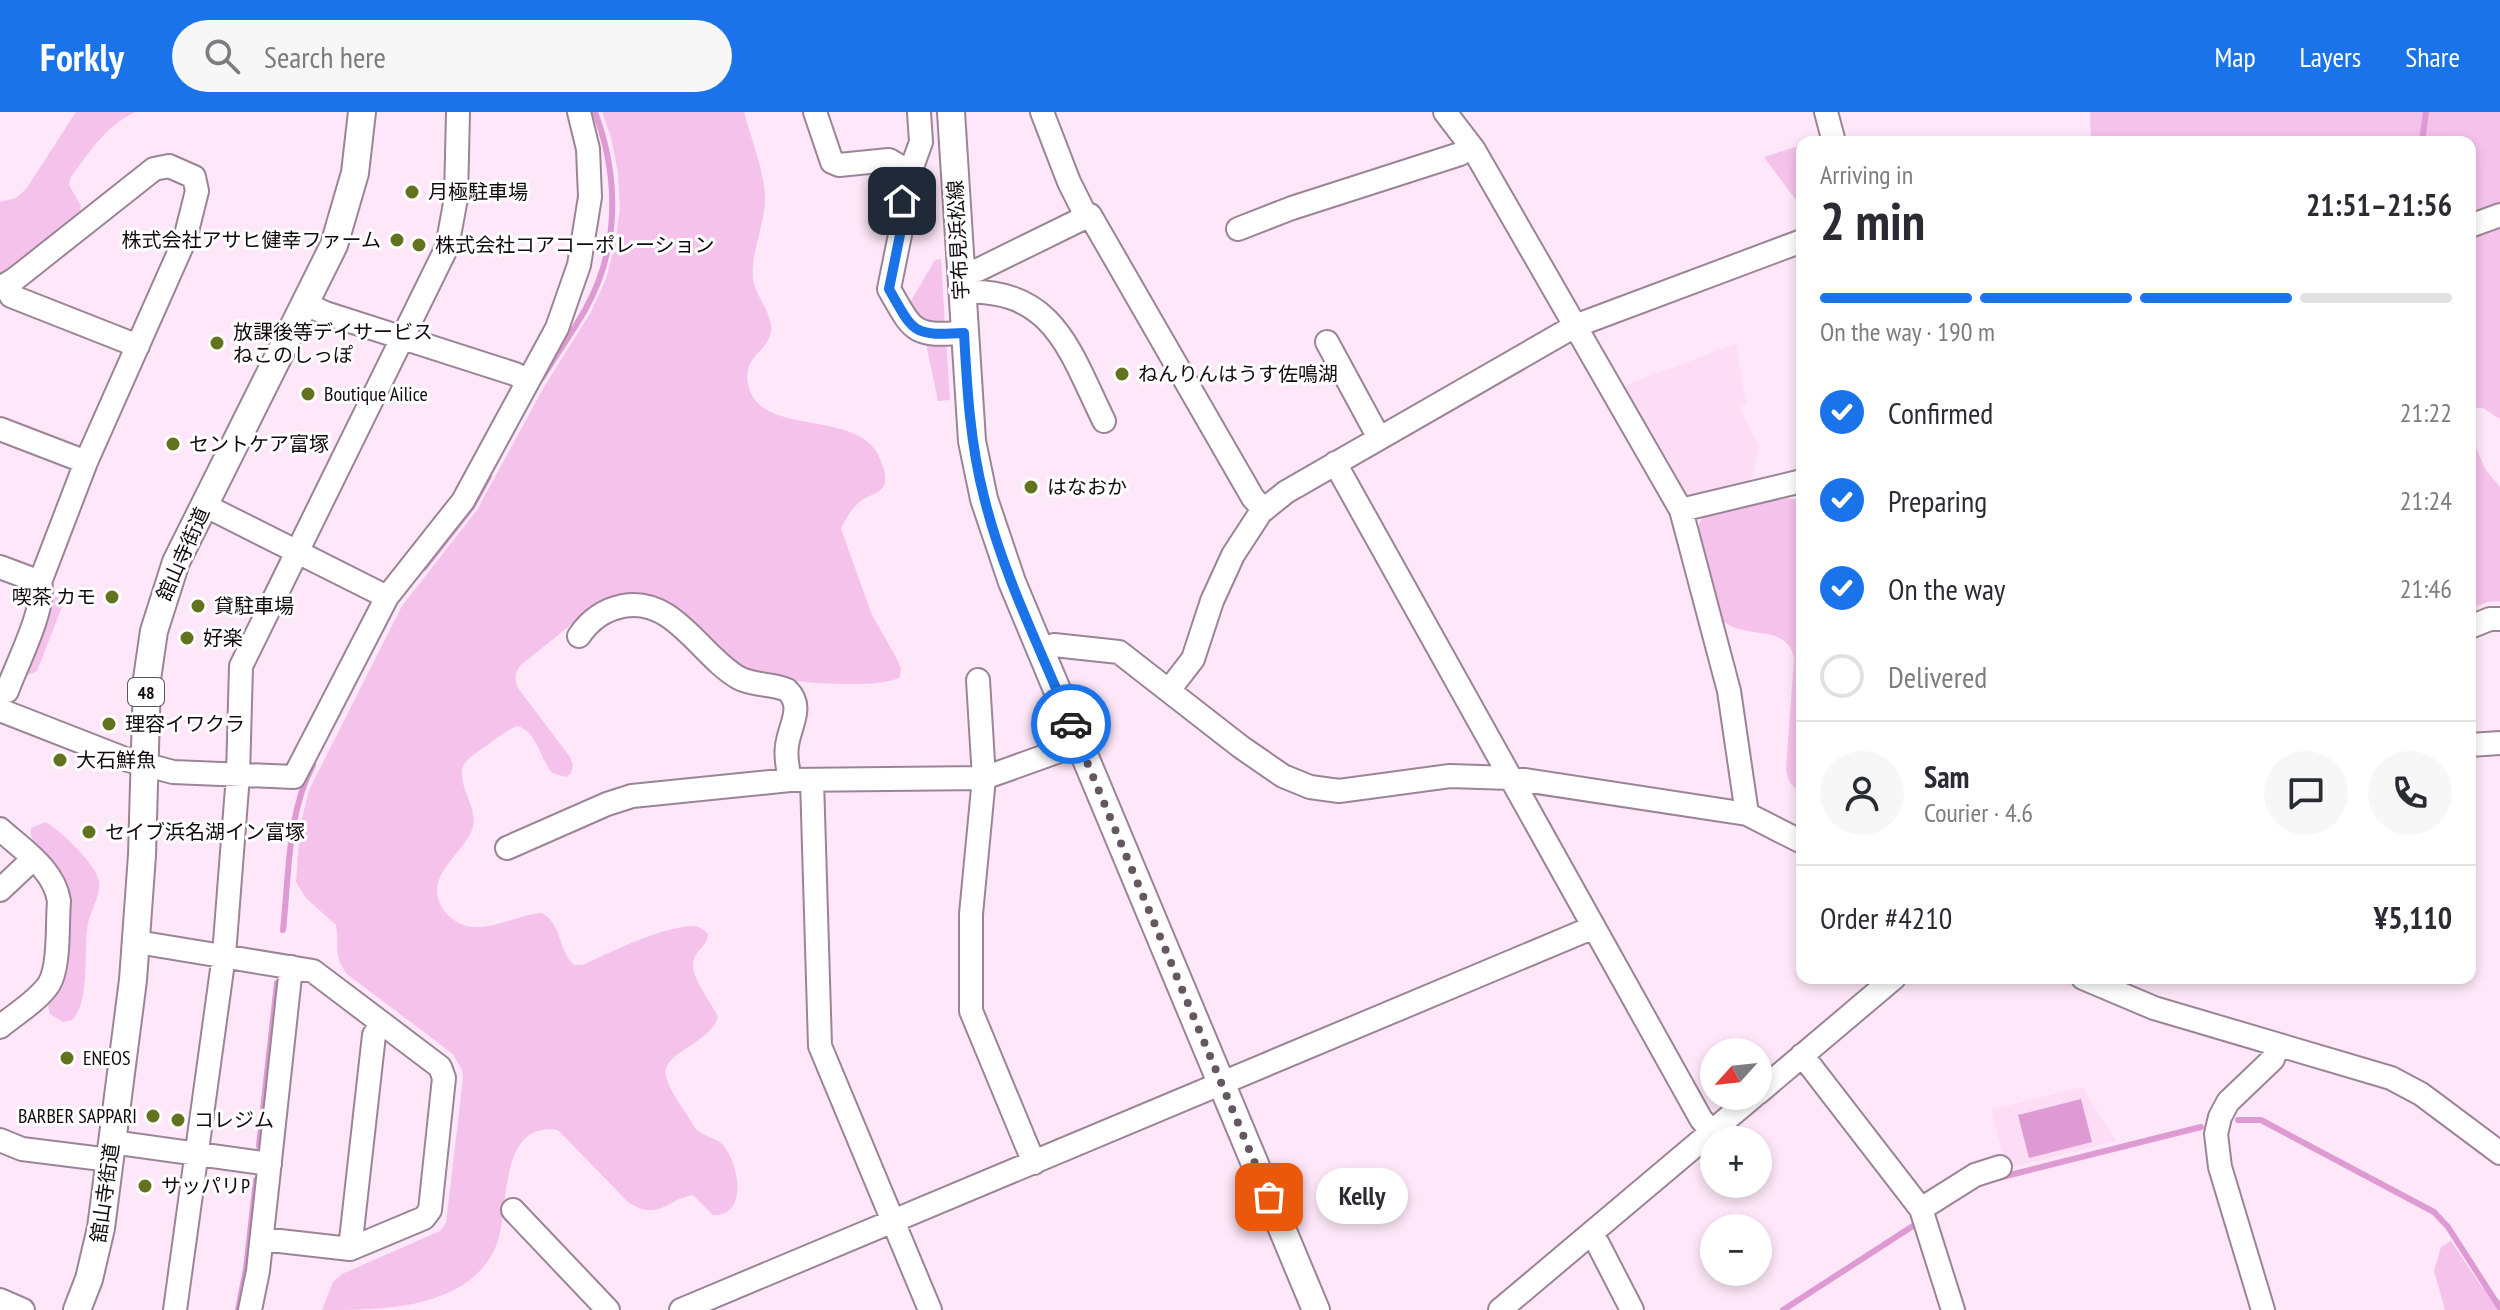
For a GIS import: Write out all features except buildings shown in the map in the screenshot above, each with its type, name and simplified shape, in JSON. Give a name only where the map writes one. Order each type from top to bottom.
[{"type":"main road","name":"舘山寺街道","points":[[83,1308],[99,1241],[137,942],[147,679],[154,631],[176,562],[306,304],[342,221],[355,173],[362,112]]},
{"type":"main road","name":"宇布見浜松線","points":[[951,112],[969,412],[984,499],[1001,555],[1316,1310]]},
{"type":"street","points":[[175,1310],[224,955],[238,775],[241,666],[447,247],[453,223],[458,112]]},
{"type":"street","points":[[138,346],[11,296],[3,286],[154,169],[169,166],[194,177],[197,191],[190,226],[138,346],[86,462],[40,582],[40,605],[3,700],[145,764],[173,772],[294,777],[387,597],[463,501],[565,308],[583,243],[590,197],[588,149],[579,112]]},
{"type":"street","points":[[815,112],[832,162],[839,165],[889,160],[899,166],[902,225],[889,289],[909,325],[928,335],[964,333]]},
{"type":"street","points":[[901,178],[908,178],[921,142],[919,112]]},
{"type":"street","points":[[1042,112],[1069,182],[1086,216]]},
{"type":"street","points":[[1445,112],[1471,146],[1681,510],[1724,666],[1747,814]]},
{"type":"street","points":[[1826,112],[1832,136]]},
{"type":"street","points":[[1238,229],[1292,208],[1460,154],[1471,146]]},
{"type":"street","points":[[1104,421],[1063,339],[1051,322],[1018,299],[980,291],[961,282],[978,270],[1090,215],[1253,498],[1264,510]]},
{"type":"street","points":[[2476,224],[2500,215]]},
{"type":"street","points":[[1169,690],[1193,659],[1222,577],[1246,533],[1264,510],[1286,492],[1575,326],[1796,243]]},
{"type":"street","points":[[306,304],[325,313],[515,374],[527,381]]},
{"type":"street","points":[[1327,342],[1379,438]]},
{"type":"street","points":[[0,429],[86,462]]},
{"type":"street","points":[[1335,463],[1707,1126]]},
{"type":"street","points":[[1681,510],[1796,482]]},
{"type":"street","points":[[204,505],[387,597]]},
{"type":"street","points":[[0,567],[40,582]]},
{"type":"street","points":[[579,636],[599,614],[628,605],[643,605],[670,618],[738,678],[787,690],[792,695],[797,709],[786,748],[801,780],[820,1046],[930,1310]]},
{"type":"street","points":[[2476,625],[2500,619]]},
{"type":"street","points":[[1041,650],[1054,645],[1119,652],[1270,767],[1310,787],[1339,791],[1450,776],[1511,778],[1747,814],[1796,839]]},
{"type":"street","points":[[978,680],[984,778],[971,914],[971,1011],[1034,1163]]},
{"type":"street","points":[[2476,745],[2500,743]]},
{"type":"street","points":[[507,848],[632,796],[801,780],[984,778],[1079,744]]},
{"type":"street","points":[[0,829],[53,879],[59,901],[54,969],[50,981],[43,991],[0,1027]]},
{"type":"street","points":[[0,890],[33,859]]},
{"type":"street","points":[[681,1310],[1594,927]]},
{"type":"street","points":[[137,942],[313,971],[440,1067],[444,1078],[430,1210],[424,1218],[350,1249],[262,1239]]},
{"type":"street","points":[[250,1310],[262,1239],[291,967]]},
{"type":"street","points":[[1772,1080],[1887,984]]},
{"type":"street","points":[[2096,984],[2139,1003],[2406,1085],[2500,1153]]},
{"type":"street","points":[[350,1249],[374,1035],[382,1023]]},
{"type":"street","points":[[2263,1310],[2220,1167],[2216,1134],[2228,1102],[2273,1059],[2278,1045]]},
{"type":"street","points":[[1802,1055],[1921,1209],[1953,1310]]},
{"type":"street","points":[[1719,1126],[1737,1110]]},
{"type":"street","points":[[0,1140],[22,1149],[197,1154],[270,1164]]},
{"type":"street","points":[[1500,1310],[1523,1302],[1590,1235],[1700,1142]]},
{"type":"street","points":[[1921,1209],[1975,1175],[2000,1167]]},
{"type":"street","points":[[513,1210],[608,1310]]},
{"type":"street","points":[[1590,1235],[1598,1244],[1632,1310]]},
{"type":"street","points":[[0,1300],[23,1310]]},
{"type":"shaded area","points":[[76,112],[135,112],[107,132],[71,177],[69,185],[81,206],[80,213],[0,278],[0,202],[16,198],[26,189]]},
{"type":"shaded area","points":[[602,112],[744,112],[765,195],[753,280],[771,325],[769,339],[748,370],[750,391],[760,405],[776,414],[857,435],[872,446],[882,464],[884,486],[859,503],[841,529],[872,615],[898,661],[900,677],[870,684],[847,684],[797,681],[755,674],[743,670],[681,614],[666,608],[646,607],[594,606],[521,665],[515,676],[518,688],[570,757],[573,765],[571,773],[566,777],[552,773],[529,733],[517,726],[467,760],[462,774],[474,824],[441,876],[437,888],[439,901],[449,916],[471,927],[494,925],[542,913],[557,930],[565,952],[574,965],[583,965],[665,931],[692,926],[708,934],[693,963],[696,979],[718,1017],[706,1034],[670,1061],[666,1077],[695,1128],[722,1144],[728,1152],[736,1175],[736,1198],[732,1207],[724,1213],[713,1215],[693,1195],[655,1210],[639,1208],[628,1202],[558,1130],[538,1131],[524,1139],[515,1154],[496,1246],[470,1280],[454,1290],[418,1303],[322,1310],[333,1282],[342,1274],[440,1231],[446,1223],[463,1079],[462,1070],[453,1054],[347,974],[342,967],[338,956],[336,925],[306,898],[296,882],[300,827],[309,790],[402,606],[477,510],[544,387],[591,312],[606,279],[620,209],[618,173]]},
{"type":"shaded area","points":[[2090,112],[2500,112],[2500,419],[2483,408],[2476,408],[2476,136],[2091,136]]},
{"type":"shaded area","points":[[1796,147],[1796,200],[1764,157]]},
{"type":"shaded area","points":[[941,259],[945,327],[930,327],[908,306],[935,260]]},
{"type":"shaded area","points":[[946,342],[950,400],[938,401],[926,343]]},
{"type":"shaded area","points":[[1736,344],[1746,403],[1739,407],[1759,446],[1750,484],[1688,498],[1621,387]]},
{"type":"shaded area","points":[[2476,447],[2485,469],[2500,487],[2500,601],[2476,607]]},
{"type":"shaded area","points":[[1783,498],[1796,499],[1796,788],[1790,783],[1786,769],[1794,658],[1783,640],[1742,630],[1722,620],[1698,535],[1700,521],[1711,512]]},
{"type":"shaded area","points":[[53,597],[58,597],[62,607],[37,671],[28,675],[25,671]]},
{"type":"shaded area","points":[[45,822],[76,848],[92,866],[99,881],[88,923],[82,1001],[72,1020],[63,1022],[50,1014],[48,1006],[64,975],[68,946],[67,895],[61,873],[33,842],[31,828]]},
{"type":"shaded area","points":[[2082,1087],[2116,1141],[2006,1169],[1991,1110]]},
{"type":"shaded area","points":[[2081,1099],[2092,1142],[2029,1158],[2018,1115]]},
{"type":"shaded area","points":[[2451,1241],[2482,1287],[2500,1300],[2500,1310],[2445,1310],[2434,1271],[2441,1247]]},
{"type":"waterway","points":[[542,378],[580,319],[596,286],[610,237],[612,187],[595,112]]},
{"type":"waterway","points":[[2423,136],[2426,112]]},
{"type":"waterway","points":[[424,568],[472,507],[489,476]]},
{"type":"waterway","points":[[283,930],[294,825],[304,784],[313,765]]},
{"type":"waterway","points":[[259,1146],[277,983]]},
{"type":"waterway","points":[[2238,1120],[2261,1120],[2434,1212],[2448,1227],[2500,1308]]},
{"type":"waterway","points":[[1998,1178],[2201,1127]]},
{"type":"waterway","points":[[238,1310],[256,1180]]},
{"type":"waterway","points":[[1783,1310],[1916,1224]]},
{"type":"way so far","points":[[1071,724],[1269,1197]]},
{"type":"place","name":"月極駐車場","points":[[412,192]]},
{"type":"place","name":"株式会社アサヒ健幸ファーム","points":[[397,240]]},
{"type":"place","name":"株式会社コアコーポレーション","points":[[419,245]]},
{"type":"place","name":"放課後等デイサービス ねこのしっぽ","points":[[217,343]]},
{"type":"place","name":"ねんりんはうす佐鳴湖","points":[[1122,374]]},
{"type":"place","name":"Boutique Ailice","points":[[308,394]]},
{"type":"place","name":"セントケア富塚","points":[[173,444]]},
{"type":"place","name":"はなおか","points":[[1031,487]]},
{"type":"place","name":"喫茶 カモ","points":[[112,597]]},
{"type":"place","name":"貸駐車場","points":[[198,606]]},
{"type":"place","name":"好楽","points":[[187,638]]},
{"type":"place","name":"理容イワクラ","points":[[109,724]]},
{"type":"place","name":"大石鮮魚","points":[[60,760]]},
{"type":"place","name":"セイブ浜名湖イン富塚","points":[[89,832]]},
{"type":"place","name":"ENEOS","points":[[67,1058]]},
{"type":"place","name":"BARBER SAPPARI","points":[[153,1116]]},
{"type":"place","name":"コレジム","points":[[178,1120]]},
{"type":"place","name":"サッパリP","points":[[145,1186]]},
{"type":"place","name":"Kelly","points":[[1269,1197]]},
{"type":"route","points":[[902,201],[902,225],[889,289],[909,325],[928,335],[964,333],[972,441],[984,499],[1001,555],[1071,724]]}]
